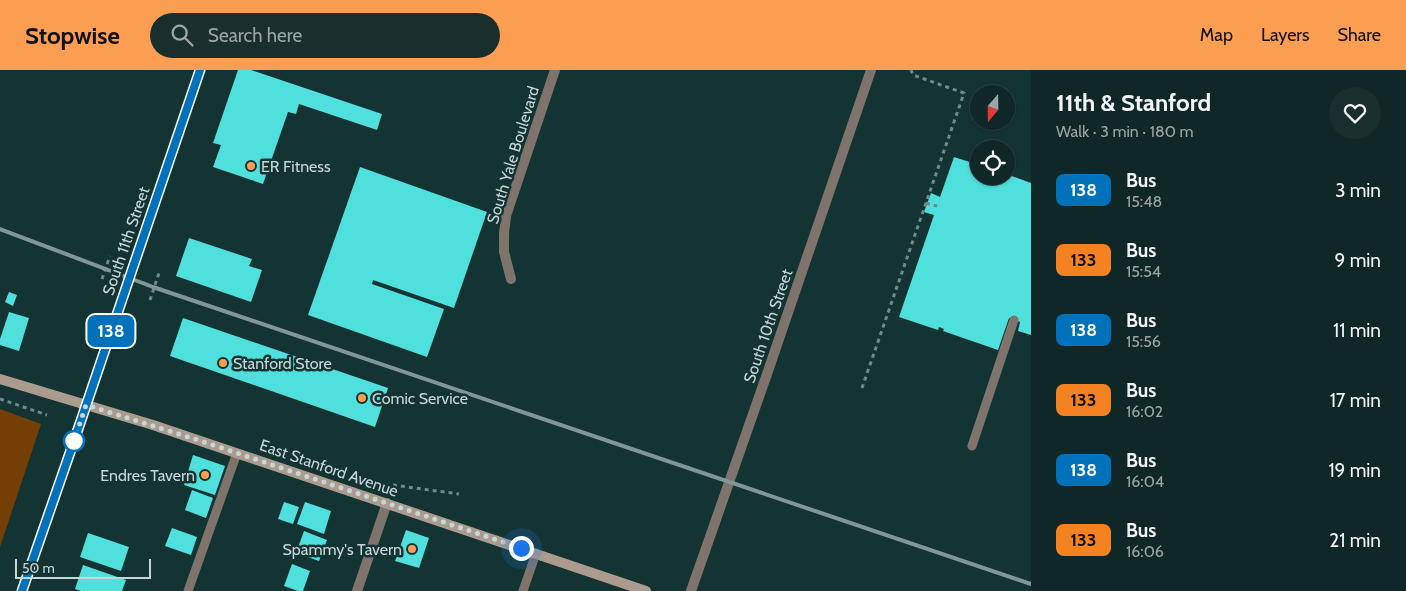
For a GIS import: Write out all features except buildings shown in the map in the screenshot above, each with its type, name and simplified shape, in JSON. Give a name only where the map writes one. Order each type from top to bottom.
[{"type":"main road","name":"East Stanford Avenue","points":[[0,379],[153,425],[646,591]]},
{"type":"street","name":"South 11th Street","points":[[22,591],[200,70]]},
{"type":"street","name":"South Yale Boulevard","points":[[511,279],[504,252],[506,216],[555,70]]},
{"type":"street","name":"South 10th Street","points":[[691,591],[768,374],[871,70]]},
{"type":"street","points":[[357,591],[387,503]]},
{"type":"lane","points":[[972,446],[1014,320]]},
{"type":"lane","points":[[188,591],[237,453]]},
{"type":"lane","points":[[523,591],[536,553]]},
{"type":"path","points":[[862,388],[964,93],[913,75],[911,70]]},
{"type":"path","points":[[926,202],[937,206]]},
{"type":"path","points":[[102,279],[110,256]]},
{"type":"path","points":[[150,300],[159,273]]},
{"type":"path","points":[[0,399],[47,414]]},
{"type":"path","points":[[393,485],[459,494]]},
{"type":"shaded area","points":[[0,409],[41,424],[0,547]]},
{"type":"railway","points":[[0,229],[153,287],[1031,584]]},
{"type":"bus line","name":"138","points":[[22,591],[200,70]]},
{"type":"place","name":"ER Fitness","points":[[251,166]]},
{"type":"place","name":"Stanford Store","points":[[223,363]]},
{"type":"place","name":"Comic Service","points":[[362,398]]},
{"type":"place","name":"Endres Tavern","points":[[205,475]]},
{"type":"place","name":"Spammy's Tavern","points":[[412,549]]},
{"type":"route","points":[[74,441],[86,405],[153,425],[521,548]]}]
